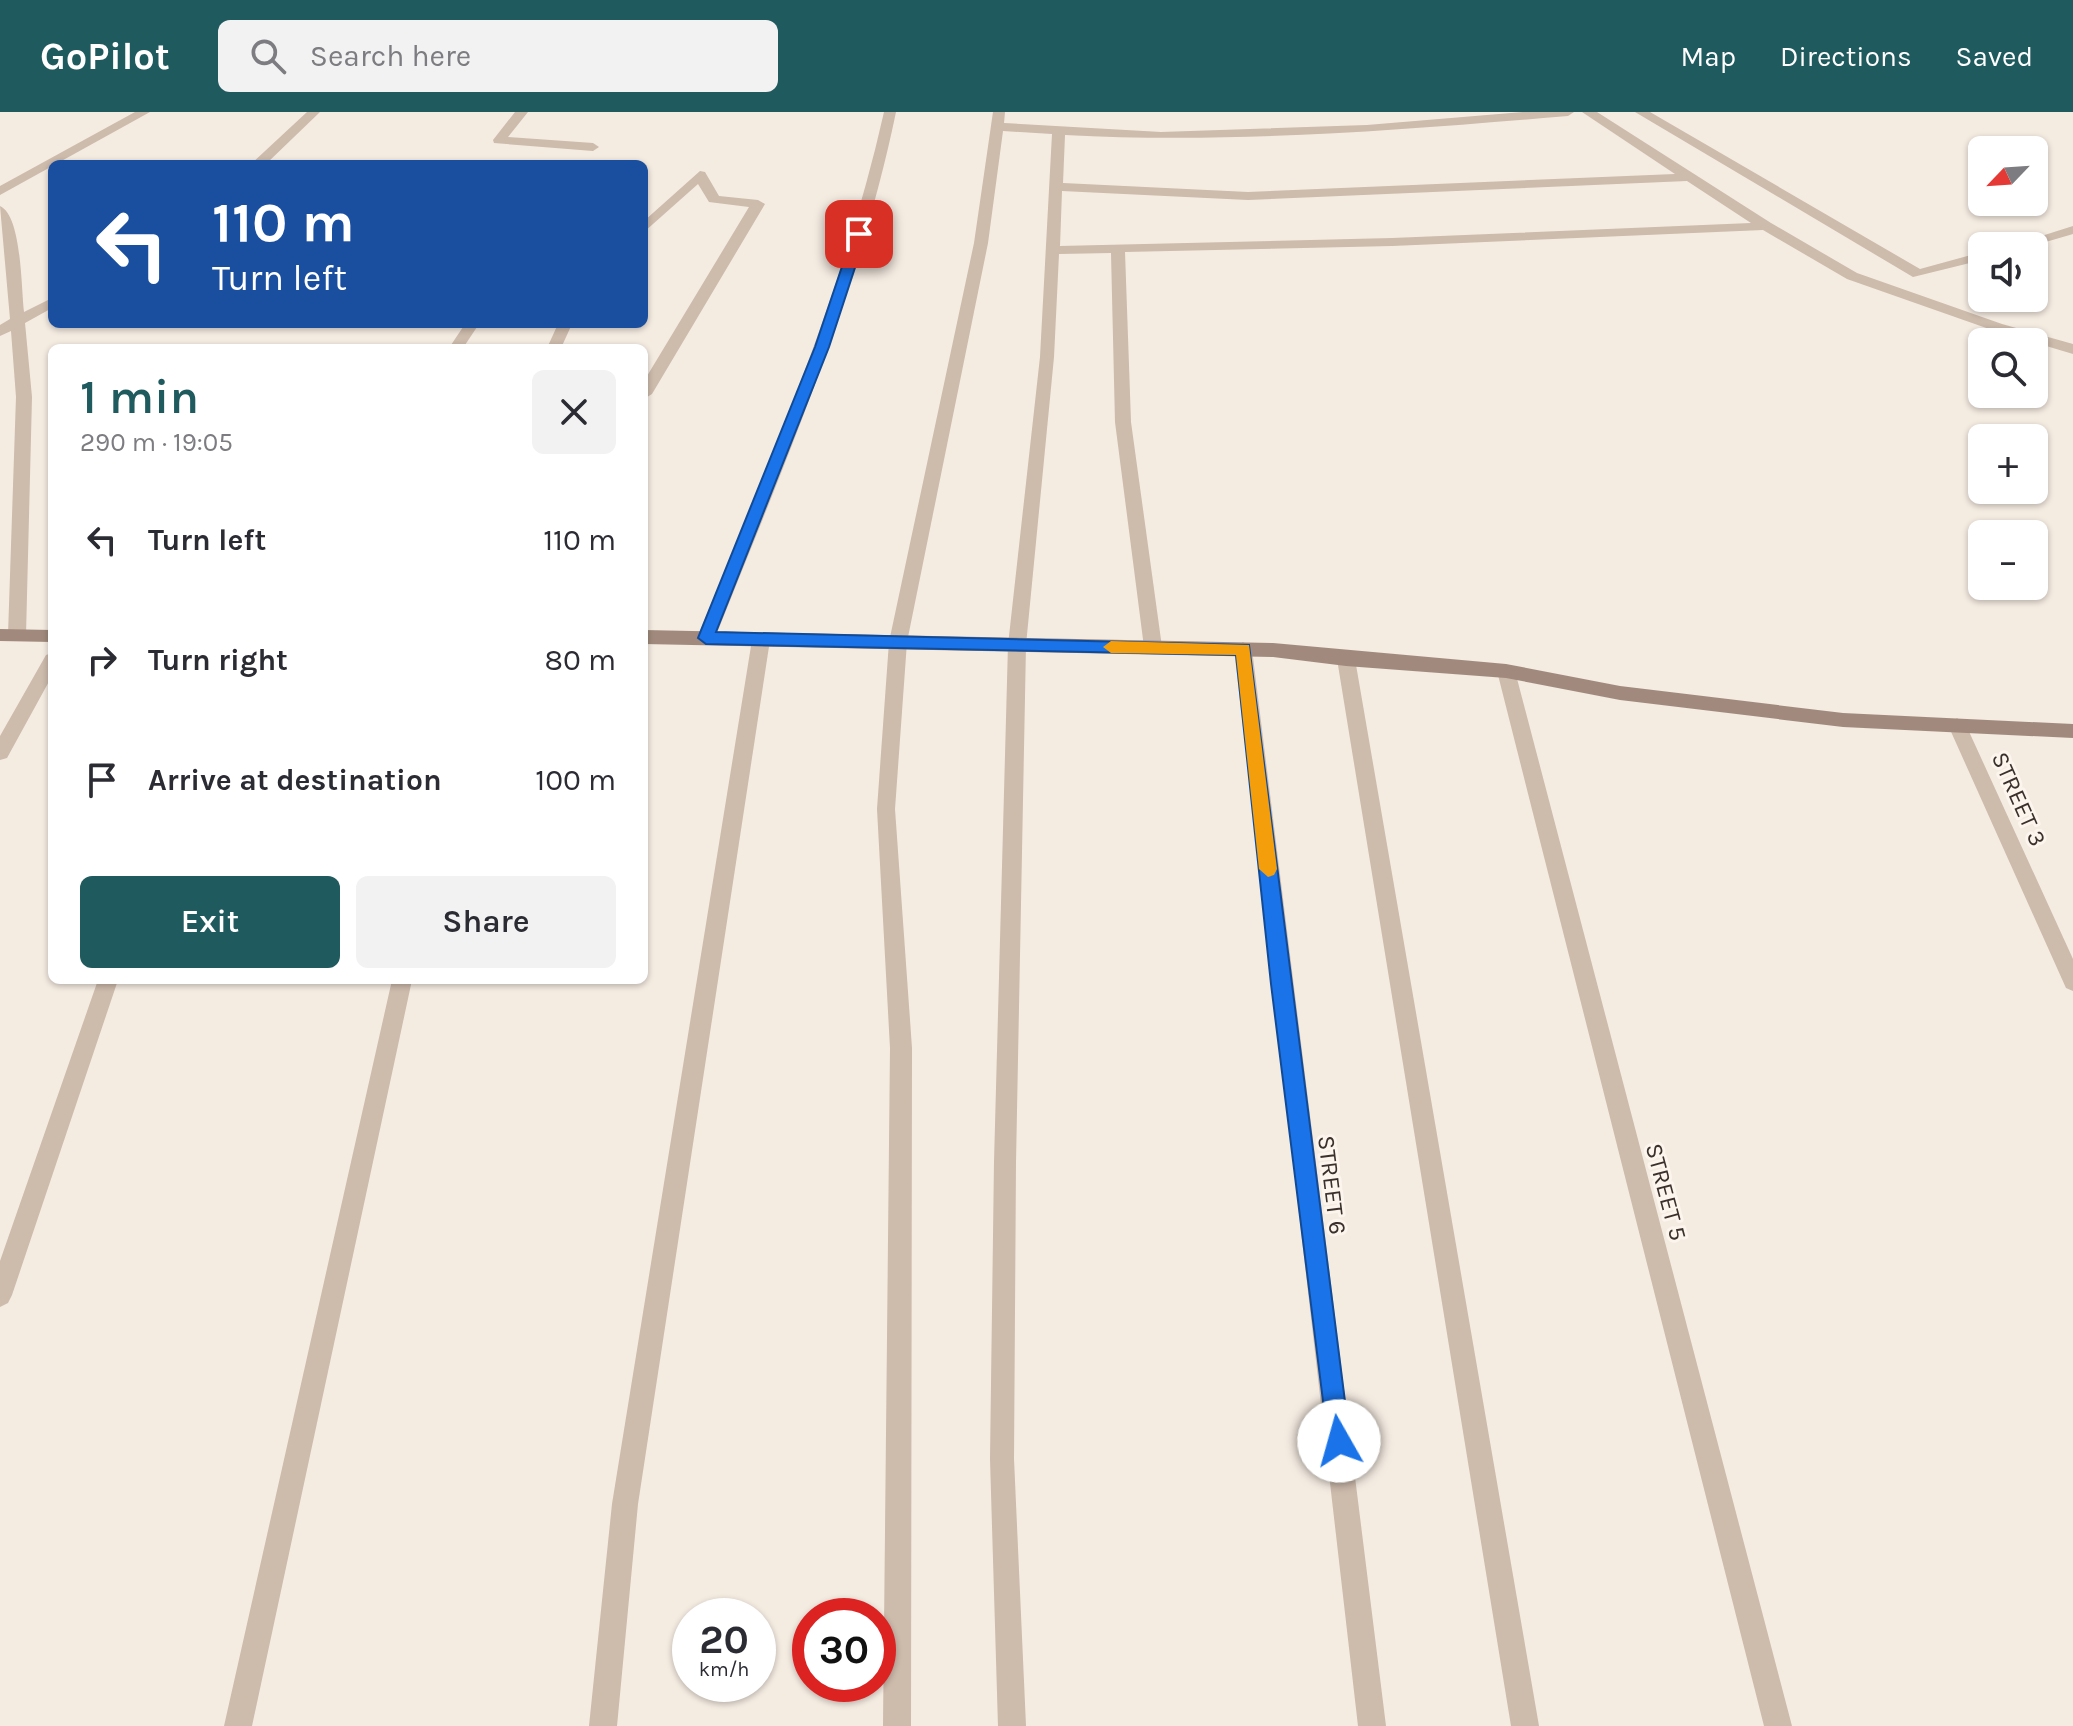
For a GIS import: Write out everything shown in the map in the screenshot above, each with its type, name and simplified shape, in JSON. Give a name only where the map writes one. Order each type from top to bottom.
[{"type":"street","points":[[57,160],[144,112]]},
{"type":"street","points":[[262,160],[314,112]]},
{"type":"street","points":[[522,112],[499,140],[593,147],[584,160]]},
{"type":"street","points":[[706,638],[822,347],[878,178],[890,112]]},
{"type":"street","points":[[897,1726],[901,1048],[886,809],[898,642],[981,243],[999,119],[1059,130],[1161,136],[1367,129],[1568,112]]},
{"type":"street","points":[[1588,112],[1766,226],[1852,276],[1997,327],[2073,349]]},
{"type":"street","points":[[1641,112],[1918,274],[1968,260]]},
{"type":"street","points":[[1012,1726],[1002,1459],[1005,1162],[1017,645],[1047,357],[1059,130]]},
{"type":"street","points":[[0,191],[48,165]]},
{"type":"street","points":[[648,224],[700,175],[714,199],[758,204],[648,387]]},
{"type":"street","points":[[1056,187],[1248,196],[1689,177]]},
{"type":"street","points":[[0,210],[9,230],[24,397],[8,635],[48,636]]},
{"type":"street","points":[[1053,250],[1392,242],[1766,226]]},
{"type":"street","points":[[2048,237],[2073,230]]},
{"type":"street","points":[[1118,248],[1123,422],[1153,647]]},
{"type":"street","points":[[0,331],[48,304]]},
{"type":"street","points":[[648,637],[1243,649],[1506,671],[1620,693],[1843,720],[2072,732]]},
{"type":"street","points":[[603,1726],[625,1504],[761,640]]},
{"type":"street","name":"STREET 6","points":[[1243,649],[1372,1726]]},
{"type":"street","points":[[1346,659],[1525,1726]]},
{"type":"street","points":[[0,753],[48,667]]},
{"type":"street","name":"STREET 5","points":[[1506,671],[1778,1726]]},
{"type":"street","name":"STREET 3","points":[[1957,725],[2073,982]]},
{"type":"street","points":[[0,1295],[107,984]]},
{"type":"street","points":[[238,1726],[401,984]]},
{"type":"slow traffic","points":[[1111,647],[1243,649],[1268,869]]},
{"type":"route","points":[[859,234],[822,347],[706,638],[1243,649],[1281,984],[1339,1441]]}]
